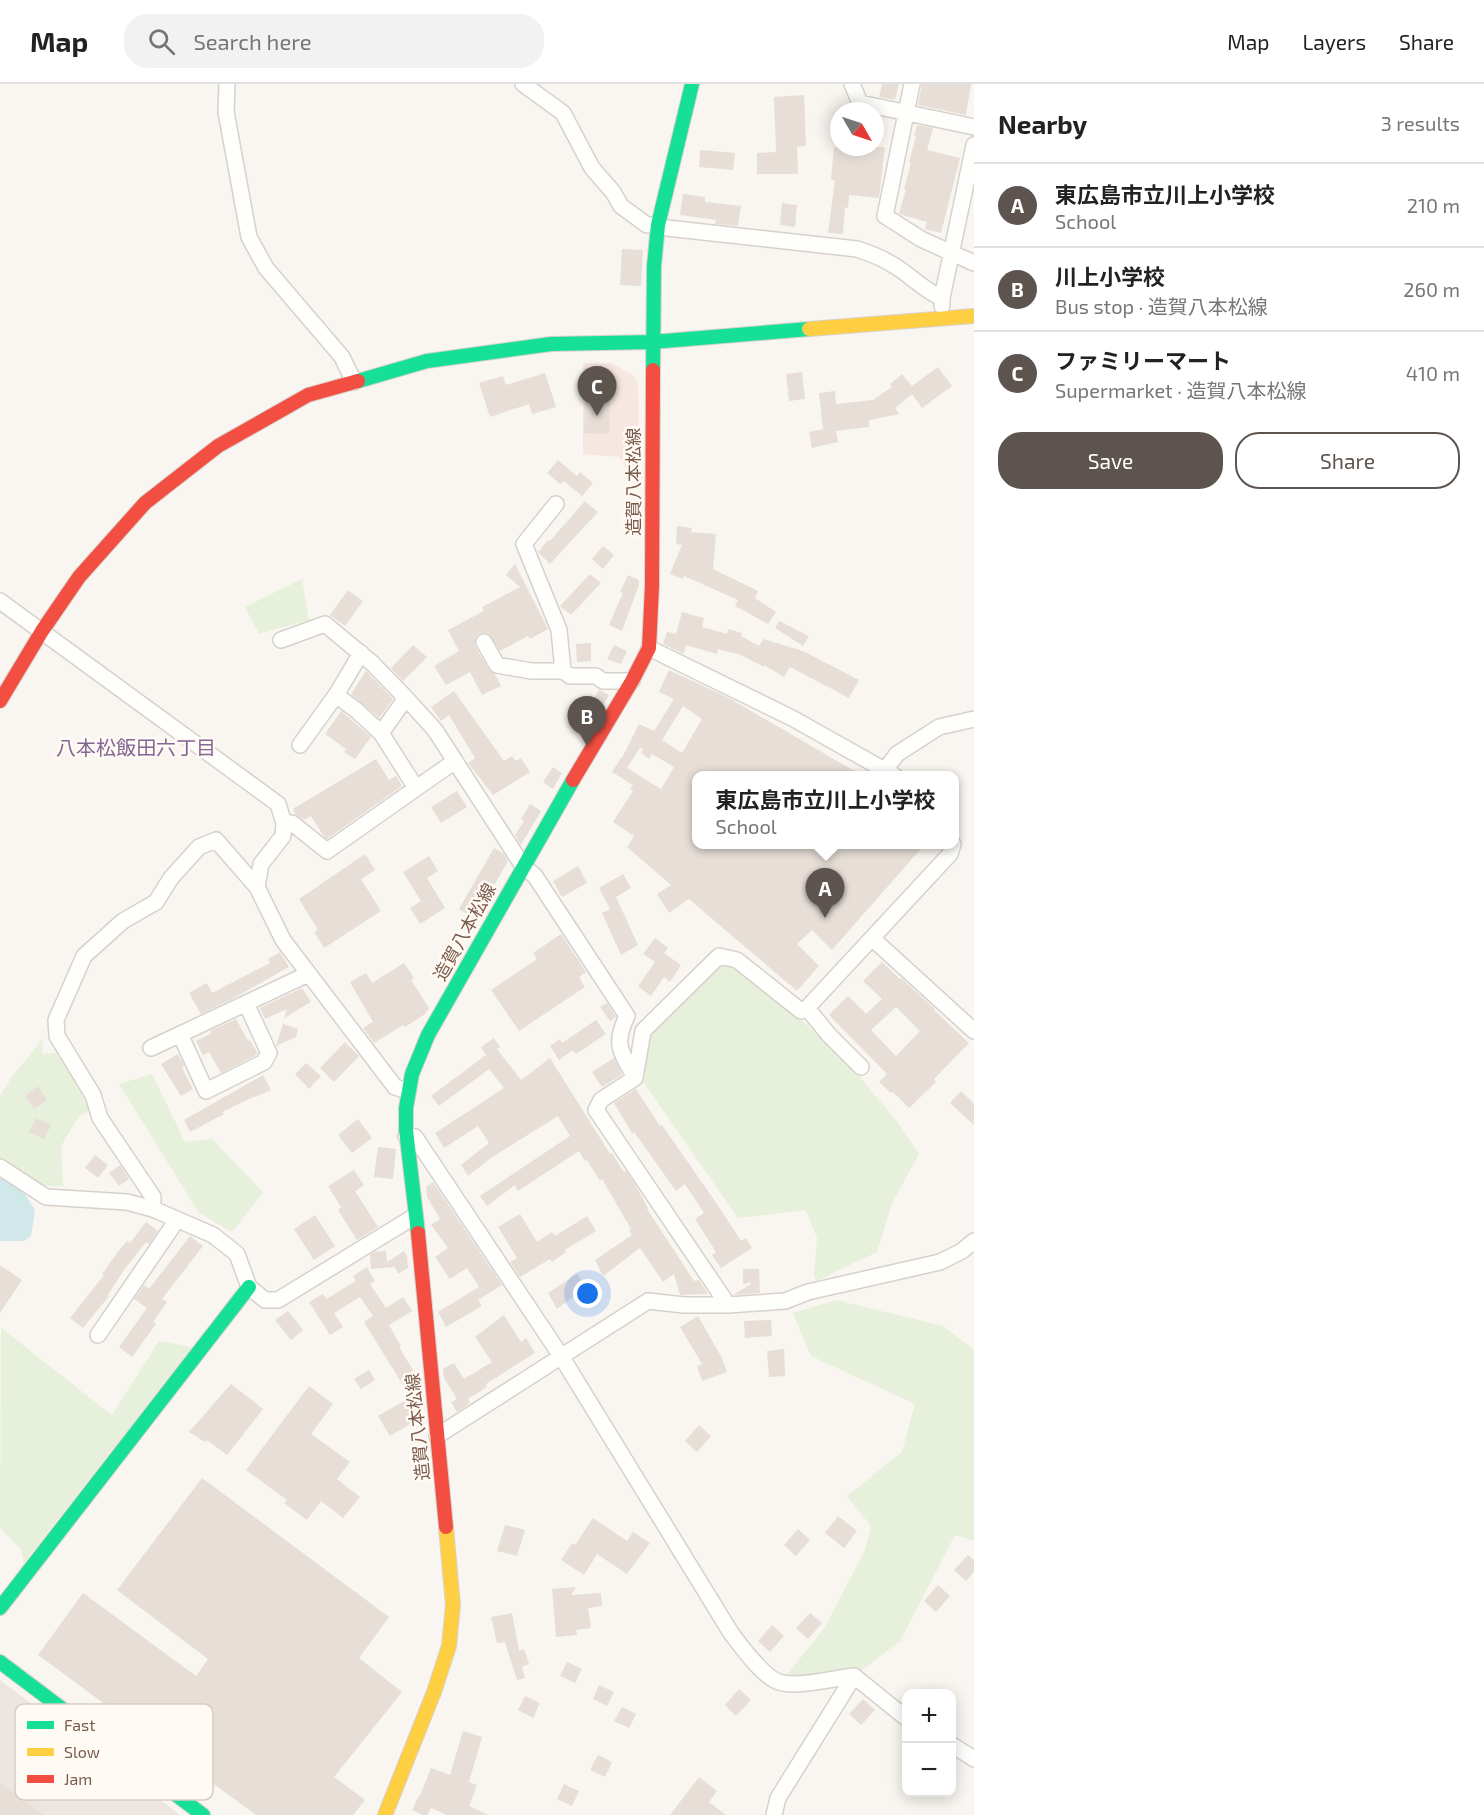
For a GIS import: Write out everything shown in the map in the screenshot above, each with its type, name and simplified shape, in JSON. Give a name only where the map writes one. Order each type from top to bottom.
[{"type":"main road","name":"造賀八本松線","points":[[385,1815],[434,1692],[449,1646],[453,1605],[438,1436],[406,1136],[408,1091],[428,1035],[649,648],[652,586],[654,266],[658,225],[692,84]]},
{"type":"main road","points":[[0,701],[42,631],[79,577],[145,503],[218,446],[308,395],[428,361],[551,344],[652,342],[974,316]]},
{"type":"main road","points":[[0,1608],[249,1287]]},
{"type":"main road","points":[[0,1662],[56,1704]]},
{"type":"main road","points":[[183,1800],[203,1815]]},
{"type":"street","points":[[227,84],[226,112],[249,237],[266,268],[342,357],[354,382]]},
{"type":"street","points":[[523,84],[563,113],[592,168],[613,192],[621,206],[648,225],[857,249],[879,256],[942,298]]},
{"type":"street","points":[[852,84],[860,103],[974,127]]},
{"type":"street","points":[[912,84],[885,216],[921,239],[974,262]]},
{"type":"street","points":[[942,318],[942,298],[974,145]]},
{"type":"street","points":[[556,504],[524,544],[559,630],[563,670],[570,676],[596,676],[603,681],[632,681]]},
{"type":"street","points":[[0,601],[278,804],[285,823],[283,836],[261,864],[257,887]]},
{"type":"street","points":[[281,640],[325,624],[362,653],[435,730],[523,866],[535,876],[627,1017],[619,1034],[622,1053],[635,1078]]},
{"type":"street","points":[[484,642],[497,665],[531,672],[563,670]]},
{"type":"street","points":[[649,648],[792,718],[886,771]]},
{"type":"street","points":[[300,745],[336,695],[362,653]]},
{"type":"street","points":[[336,695],[381,733],[416,788]]},
{"type":"street","points":[[381,733],[406,698]]},
{"type":"street","points":[[891,771],[897,754],[939,727],[974,719]]},
{"type":"street","points":[[285,823],[292,823],[327,851],[455,761]]},
{"type":"street","points":[[153,1209],[153,1197],[100,1118],[93,1095],[57,1036],[56,1020],[84,956],[123,921],[156,902],[171,878],[199,847],[216,840],[257,887],[283,940],[308,974],[396,1087],[408,1091]]},
{"type":"street","points":[[728,1305],[596,1110],[601,1100],[635,1078],[643,1031],[719,956],[737,960],[801,1011],[807,1008],[873,939],[950,854],[951,849]]},
{"type":"street","points":[[873,939],[974,1031]]},
{"type":"street","points":[[151,1048],[308,974]]},
{"type":"street","points":[[180,1034],[206,1091],[264,1062],[269,1053],[246,1003]]},
{"type":"street","points":[[807,1008],[829,1035],[861,1067]]},
{"type":"street","points":[[406,1136],[415,1137],[561,1356],[731,1633],[751,1659],[777,1682],[790,1684],[854,1676],[902,1715]]},
{"type":"street","points":[[0,1167],[46,1197],[127,1202],[153,1209],[213,1235],[237,1254],[249,1287],[265,1300],[278,1300],[415,1216]]},
{"type":"street","points":[[98,1335],[177,1220]]},
{"type":"street","points":[[438,1436],[648,1301],[684,1305],[728,1305],[784,1301],[808,1292],[940,1262],[962,1251],[974,1241]]},
{"type":"street","points":[[774,1815],[778,1798],[854,1676]]},
{"type":"street","points":[[956,1748],[974,1759]]},
{"type":"shaded area","points":[[583,363],[611,363],[633,375],[638,383],[640,482],[634,481],[619,457],[583,454]]},
{"type":"shaded area","points":[[0,1680],[32,1704],[15,1704],[15,1800],[160,1800],[180,1815],[0,1815]]},
{"type":"green space","points":[[302,579],[309,620],[259,634],[245,607]]},
{"type":"green space","points":[[731,959],[781,1001],[851,1066],[898,1123],[919,1154],[892,1203],[877,1252],[816,1281],[814,1274],[817,1238],[806,1210],[738,1218],[644,1083],[648,1030],[679,994]]},
{"type":"green space","points":[[43,1039],[42,1054],[56,1053],[71,1074],[90,1110],[79,1116],[61,1146],[63,1186],[43,1186],[0,1160],[0,1096],[13,1075]]},
{"type":"green space","points":[[152,1074],[185,1142],[212,1139],[263,1192],[232,1232],[199,1213],[119,1084]]},
{"type":"green space","points":[[836,1300],[943,1326],[974,1350],[974,1541],[955,1535],[900,1641],[854,1676],[783,1680],[825,1627],[865,1550],[871,1526],[847,1496],[902,1452],[915,1404],[811,1356],[793,1313]]},
{"type":"green space","points":[[1,1328],[112,1415],[159,1341],[192,1347],[24,1563],[21,1549],[0,1528]]},
{"type":"water","points":[[0,1176],[22,1190],[35,1210],[31,1236],[24,1241],[0,1241]]},
{"type":"building","points":[[882,84],[899,84],[895,100],[879,97]]},
{"type":"building","points":[[922,84],[971,84],[966,115],[918,105]]},
{"type":"building","points":[[804,95],[806,146],[797,147],[798,174],[757,174],[757,153],[776,152],[774,97]]},
{"type":"building","points":[[917,125],[933,128],[927,150],[960,158],[941,233],[925,229],[927,222],[899,214],[906,189],[904,189]]},
{"type":"building","points":[[700,150],[735,153],[733,170],[699,167]]},
{"type":"building","points":[[833,156],[884,156],[879,198],[849,195],[848,208],[845,207],[843,234],[828,233],[835,180],[831,180]]},
{"type":"building","points":[[683,194],[705,197],[705,202],[741,206],[738,226],[715,224],[716,220],[680,215]]},
{"type":"building","points":[[782,203],[797,205],[795,227],[780,225]]},
{"type":"building","points":[[622,249],[643,250],[641,286],[620,285]]},
{"type":"building","points":[[938,367],[952,386],[922,408],[912,394],[895,408],[899,414],[869,420],[869,427],[836,431],[838,442],[812,448],[809,432],[823,429],[819,393],[835,391],[836,404],[873,400],[892,387],[890,384],[902,374],[912,386]]},
{"type":"building","points":[[802,372],[805,399],[789,401],[786,374]]},
{"type":"building","points":[[545,373],[556,407],[532,414],[529,404],[490,417],[479,383],[503,376],[506,385]]},
{"type":"building","points":[[585,398],[610,398],[609,434],[584,433]]},
{"type":"building","points":[[558,460],[577,476],[580,472],[593,483],[582,496],[564,481],[560,484],[547,473]]},
{"type":"building","points":[[585,501],[598,512],[550,564],[538,552]]},
{"type":"building","points":[[635,509],[640,513],[640,525],[634,532],[623,522]]},
{"type":"building","points":[[677,526],[692,528],[691,532],[716,534],[713,569],[758,591],[755,598],[776,612],[768,624],[735,606],[738,600],[684,576],[683,579],[670,574],[682,545],[676,544]]},
{"type":"building","points":[[603,546],[614,555],[603,569],[592,559]]},
{"type":"building","points":[[515,564],[548,629],[530,639],[528,636],[500,651],[489,634],[480,633],[475,638],[475,646],[501,686],[482,695],[470,672],[446,685],[434,666],[459,651],[448,630],[484,611],[482,607],[520,587],[506,575]]},
{"type":"building","points":[[590,574],[601,583],[571,615],[560,606]]},
{"type":"building","points":[[628,575],[639,580],[639,585],[622,631],[609,625]]},
{"type":"building","points":[[348,590],[363,601],[345,626],[330,615]]},
{"type":"building","points":[[682,612],[704,618],[702,627],[727,634],[728,629],[742,633],[741,636],[759,646],[763,639],[803,651],[859,680],[849,698],[790,667],[784,677],[741,655],[718,649],[717,654],[686,645],[684,654],[663,644],[667,632],[676,634]]},
{"type":"building","points":[[779,621],[809,636],[803,646],[775,628]]},
{"type":"building","points":[[591,643],[591,661],[577,662],[576,644]]},
{"type":"building","points":[[413,645],[427,657],[403,681],[391,668]]},
{"type":"building","points":[[614,645],[627,651],[621,664],[607,659]]},
{"type":"building","points":[[669,670],[727,697],[854,771],[692,771],[692,849],[921,849],[832,950],[812,930],[797,944],[819,966],[797,991],[689,899],[669,913],[657,894],[671,885],[627,847],[634,836],[613,822],[633,791],[630,789],[633,785],[612,772],[622,758],[639,724],[654,731],[674,699],[659,692]],"holes":[[[683,706],[702,719],[682,753],[662,740]],[[640,748],[643,749],[641,753],[649,759],[652,754],[674,767],[661,789],[627,768]]]},
{"type":"building","points":[[366,671],[393,699],[379,718],[351,694]]},
{"type":"building","points":[[599,690],[609,695],[600,710],[590,704]]},
{"type":"building","points":[[454,691],[504,761],[512,756],[516,761],[521,758],[530,772],[493,795],[468,763],[475,758],[449,715],[441,721],[431,707]]},
{"type":"building","points":[[341,711],[371,737],[355,759],[344,752],[346,749],[325,734]]},
{"type":"building","points":[[376,759],[389,780],[396,776],[402,786],[327,839],[311,816],[304,820],[296,815],[293,809]]},
{"type":"building","points":[[553,767],[562,773],[553,789],[543,782]]},
{"type":"building","points":[[457,791],[467,807],[441,823],[431,807]]},
{"type":"building","points":[[530,804],[541,811],[521,845],[515,835],[524,821],[521,819]]},
{"type":"building","points":[[494,848],[503,853],[508,861],[475,919],[459,909]]},
{"type":"building","points":[[365,854],[375,870],[361,879],[381,911],[324,948],[314,932],[318,930],[299,899]]},
{"type":"building","points":[[429,856],[438,871],[427,878],[445,908],[420,924],[410,908],[421,901],[403,872]]},
{"type":"building","points":[[578,866],[587,883],[562,897],[553,881]]},
{"type":"building","points":[[623,874],[631,888],[616,897],[638,945],[621,955],[602,913],[610,909],[599,888]]},
{"type":"building","points":[[561,934],[586,972],[579,977],[585,987],[519,1031],[491,990],[537,959],[533,953]]},
{"type":"building","points":[[655,938],[668,948],[664,953],[681,965],[670,982],[664,977],[651,996],[638,986],[655,962],[643,954]]},
{"type":"building","points":[[280,952],[289,967],[201,1014],[189,993],[207,983],[212,993],[270,963],[268,959]]},
{"type":"building","points":[[882,962],[969,1043],[934,1079],[936,1082],[909,1108],[879,1082],[887,1074],[829,1015],[848,996],[866,1014],[882,999],[863,981]],"holes":[[[896,1007],[920,1031],[896,1056],[871,1030]]]},
{"type":"building","points":[[404,963],[414,978],[411,980],[429,1008],[425,1014],[405,1027],[403,1025],[374,1043],[363,1028],[373,1022],[350,982],[366,973],[372,983]]},
{"type":"building","points":[[302,988],[311,1002],[284,1018],[287,1009],[265,1019],[260,1008]]},
{"type":"building","points":[[607,1003],[616,1017],[610,1021],[600,1007]]},
{"type":"building","points":[[236,1019],[258,1054],[221,1073],[209,1052],[203,1055],[196,1041],[212,1033],[210,1031]]},
{"type":"building","points":[[596,1020],[606,1034],[576,1054],[573,1050],[559,1060],[550,1046],[560,1039],[562,1043]]},
{"type":"building","points":[[283,1024],[298,1029],[296,1037],[276,1046]]},
{"type":"building","points":[[494,1038],[500,1047],[497,1049],[521,1080],[550,1058],[610,1154],[612,1153],[636,1186],[647,1209],[694,1281],[699,1280],[708,1294],[680,1295],[674,1274],[663,1282],[640,1248],[603,1276],[595,1260],[632,1235],[629,1230],[631,1229],[602,1179],[600,1181],[579,1151],[518,1191],[515,1185],[487,1206],[480,1196],[570,1136],[558,1116],[491,1158],[468,1176],[461,1165],[489,1143],[478,1126],[444,1148],[435,1133],[504,1088],[489,1069],[439,1106],[431,1096],[486,1055],[481,1047]]},
{"type":"building","points":[[345,1042],[359,1056],[334,1082],[320,1068]]},
{"type":"building","points":[[178,1054],[184,1066],[182,1068],[193,1089],[181,1096],[161,1064]]},
{"type":"building","points":[[614,1058],[622,1075],[602,1087],[592,1072]]},
{"type":"building","points":[[306,1063],[321,1076],[309,1089],[295,1074]]},
{"type":"building","points":[[263,1075],[271,1090],[222,1112],[224,1114],[190,1132],[184,1120]]},
{"type":"building","points":[[38,1086],[47,1100],[34,1109],[25,1096]]},
{"type":"building","points":[[636,1089],[741,1241],[746,1238],[752,1248],[721,1268],[712,1255],[716,1252],[695,1219],[704,1213],[685,1184],[676,1191],[634,1132],[632,1133],[614,1103]]},
{"type":"building","points":[[961,1091],[974,1104],[974,1125],[950,1103]]},
{"type":"building","points":[[36,1118],[51,1125],[44,1139],[29,1132]]},
{"type":"building","points":[[358,1119],[372,1138],[352,1153],[338,1135]]},
{"type":"building","points":[[378,1147],[396,1149],[393,1179],[374,1177]]},
{"type":"building","points":[[95,1155],[108,1165],[98,1178],[85,1168]]},
{"type":"building","points":[[120,1165],[129,1179],[119,1186],[109,1173]]},
{"type":"building","points":[[354,1170],[364,1185],[355,1191],[378,1227],[357,1240],[338,1210],[341,1207],[328,1186]]},
{"type":"building","points":[[433,1182],[502,1285],[478,1300],[482,1306],[446,1327],[438,1312],[479,1287],[467,1268],[450,1279],[435,1257],[448,1248],[431,1225],[440,1219],[427,1197],[426,1187]]},
{"type":"building","points":[[520,1214],[537,1242],[552,1232],[555,1236],[587,1216],[596,1231],[565,1250],[566,1252],[552,1262],[550,1259],[520,1277],[510,1262],[517,1258],[498,1227]]},
{"type":"building","points":[[315,1215],[335,1246],[314,1260],[294,1229]]},
{"type":"building","points":[[146,1222],[158,1231],[149,1244],[146,1242],[124,1270],[109,1296],[83,1328],[70,1318],[104,1275],[102,1274],[117,1253],[127,1241],[130,1243]]},
{"type":"building","points":[[190,1236],[203,1246],[162,1299],[167,1302],[153,1322],[156,1324],[132,1357],[119,1347],[147,1308],[134,1299],[144,1285],[149,1289]]},
{"type":"building","points":[[386,1251],[387,1262],[404,1251],[408,1268],[398,1274],[395,1267],[371,1269],[370,1255],[374,1252]]},
{"type":"building","points":[[0,1265],[22,1280],[0,1313]]},
{"type":"building","points":[[367,1267],[375,1281],[370,1284],[386,1308],[403,1297],[412,1311],[389,1325],[417,1377],[403,1385],[364,1322],[373,1316],[360,1297],[334,1313],[343,1327],[330,1335],[309,1302],[323,1294],[326,1299],[356,1281],[353,1276]]},
{"type":"building","points":[[743,1269],[759,1269],[760,1293],[733,1295],[751,1284],[751,1282],[743,1284]]},
{"type":"building","points":[[577,1274],[586,1287],[557,1309],[548,1293]]},
{"type":"building","points":[[288,1311],[303,1330],[291,1340],[275,1320]]},
{"type":"building","points":[[504,1315],[521,1342],[526,1338],[535,1353],[486,1384],[487,1387],[468,1399],[470,1403],[457,1412],[451,1402],[457,1399],[444,1378],[443,1369],[454,1363],[464,1379],[492,1362],[475,1337]]},
{"type":"building","points":[[698,1316],[722,1358],[727,1372],[702,1381],[697,1366],[702,1364],[680,1327]]},
{"type":"building","points":[[771,1320],[772,1336],[745,1338],[744,1321]]},
{"type":"building","points":[[784,1349],[785,1376],[769,1377],[767,1351]]},
{"type":"building","points":[[369,1370],[375,1380],[361,1389],[354,1379]]},
{"type":"building","points":[[231,1384],[263,1409],[227,1455],[207,1440],[205,1442],[189,1432]]},
{"type":"building","points":[[309,1386],[333,1404],[311,1434],[350,1462],[337,1479],[360,1497],[343,1518],[321,1501],[307,1520],[284,1503],[287,1500],[246,1470]]},
{"type":"building","points":[[411,1397],[422,1417],[390,1436],[378,1416]]},
{"type":"building","points":[[699,1425],[711,1436],[697,1452],[685,1441]]},
{"type":"building","points":[[202,1478],[389,1617],[359,1658],[402,1692],[334,1777],[365,1800],[353,1815],[256,1815],[213,1783],[213,1704],[105,1704],[38,1655],[83,1593],[196,1676],[208,1659],[117,1590]]},
{"type":"building","points":[[838,1516],[857,1531],[844,1548],[825,1533]]},
{"type":"building","points":[[593,1518],[627,1541],[633,1532],[650,1543],[627,1574],[597,1554],[584,1575],[561,1560],[572,1543],[575,1545]]},
{"type":"building","points":[[505,1525],[525,1530],[517,1556],[497,1551]]},
{"type":"building","points":[[798,1529],[810,1540],[796,1556],[784,1545]]},
{"type":"building","points":[[968,1555],[974,1560],[974,1572],[966,1581],[954,1570]]},
{"type":"building","points":[[938,1585],[950,1596],[936,1612],[924,1601]]},
{"type":"building","points":[[576,1587],[571,1595],[601,1593],[602,1606],[588,1608],[591,1628],[576,1630],[577,1635],[556,1637],[552,1589]]},
{"type":"building","points":[[512,1613],[519,1651],[524,1649],[529,1664],[522,1667],[525,1678],[517,1680],[505,1642],[497,1643],[491,1617]]},
{"type":"building","points":[[810,1613],[822,1623],[808,1639],[796,1628]]},
{"type":"building","points":[[772,1625],[784,1636],[770,1652],[758,1641]]},
{"type":"building","points":[[567,1662],[582,1669],[575,1683],[560,1676]]},
{"type":"building","points":[[599,1685],[614,1692],[607,1706],[593,1699]]},
{"type":"building","points":[[739,1689],[751,1700],[736,1716],[725,1705]]},
{"type":"building","points":[[525,1696],[540,1703],[533,1718],[518,1710]]},
{"type":"building","points":[[863,1699],[875,1710],[861,1725],[849,1714]]},
{"type":"building","points":[[622,1707],[636,1714],[629,1728],[614,1721]]},
{"type":"building","points":[[463,1731],[482,1737],[469,1782],[477,1785],[469,1806],[489,1815],[447,1815],[431,1808],[427,1815],[423,1815],[412,1810],[431,1768],[450,1775]]},
{"type":"building","points":[[598,1755],[612,1762],[605,1777],[590,1770]]},
{"type":"building","points":[[699,1777],[717,1791],[709,1802],[726,1815],[670,1815]]},
{"type":"building","points":[[0,1783],[15,1794],[15,1800],[23,1800],[44,1815],[0,1815]]},
{"type":"building","points":[[564,1784],[579,1791],[572,1806],[557,1799]]},
{"type":"traffic: fast","points":[[653,370],[654,266],[658,225],[692,84]]},
{"type":"traffic: fast","points":[[358,381],[427,361],[551,344],[652,342],[809,329]]},
{"type":"traffic: fast","points":[[418,1233],[406,1130],[406,1108],[412,1074],[428,1035],[573,780]]},
{"type":"traffic: fast","points":[[0,1608],[249,1287]]},
{"type":"traffic: fast","points":[[0,1662],[56,1704]]},
{"type":"traffic: fast","points":[[183,1800],[203,1815]]},
{"type":"traffic: slow","points":[[809,329],[974,316]]},
{"type":"traffic: slow","points":[[385,1815],[434,1692],[449,1646],[453,1605],[446,1527]]},
{"type":"traffic: jam","points":[[573,780],[649,648],[652,586],[653,370]]},
{"type":"traffic: jam","points":[[0,701],[42,631],[79,577],[145,503],[218,446],[308,395],[358,381]]},
{"type":"traffic: jam","points":[[418,1233],[446,1527]]},
{"type":"place","name":"ファミリーマート","points":[[597,416]]},
{"type":"place","name":"川上小学校","points":[[587,746]]},
{"type":"place","name":"東広島市立川上小学校","points":[[825,918]]},
{"type":"district","name":"八本松飯田六丁目","points":[[136,748]]}]
